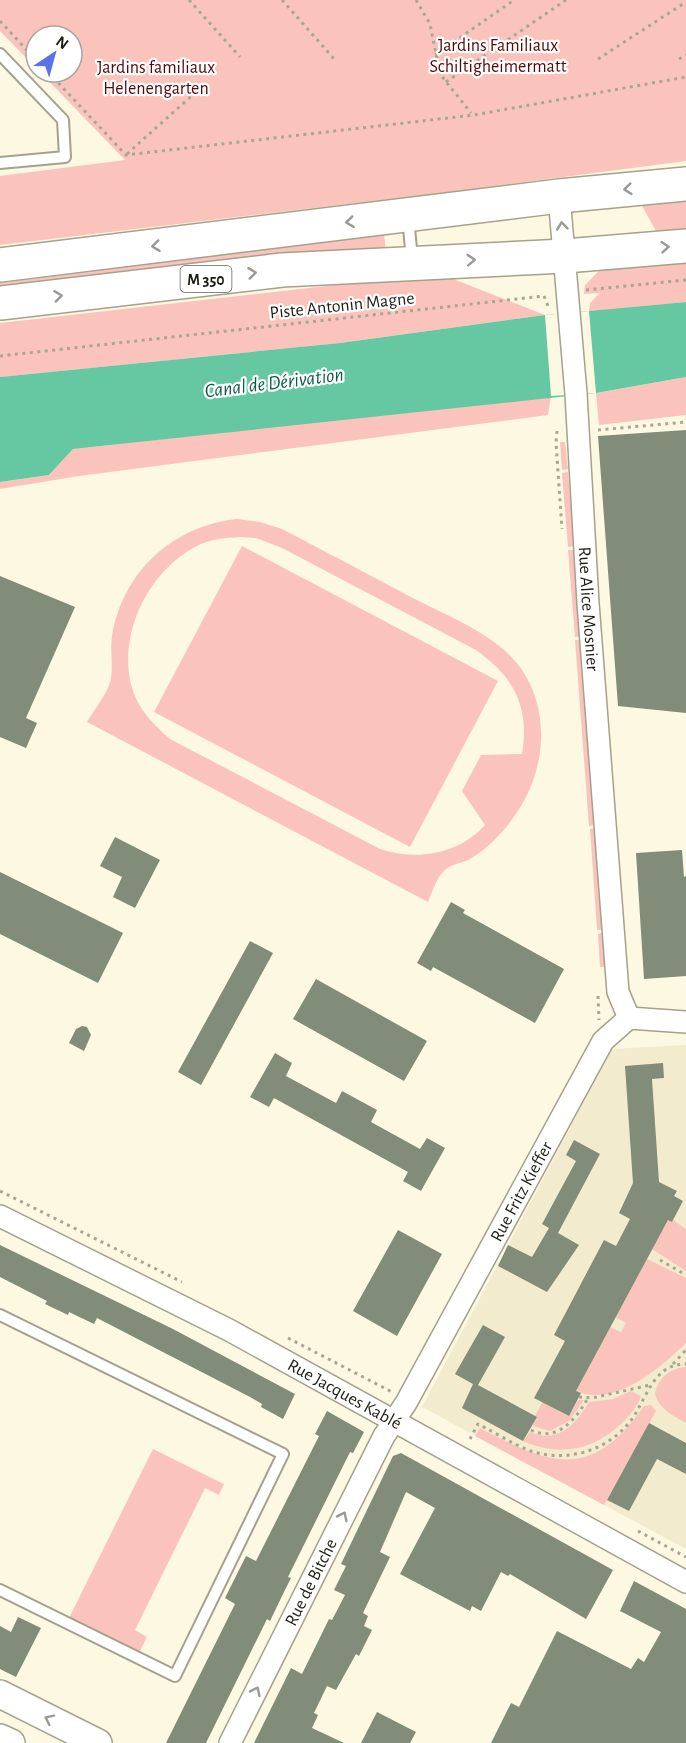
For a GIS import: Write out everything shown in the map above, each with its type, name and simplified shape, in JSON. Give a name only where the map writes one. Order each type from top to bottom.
[{"type":"main road","name":"M 350","points":[[0,265],[559,196],[686,184]]},
{"type":"main road","name":"M 350","points":[[0,303],[282,270],[565,256],[686,246]]},
{"type":"street","name":"Rue Alice Mosnier","points":[[559,196],[576,394],[618,992],[629,1018]]},
{"type":"street","points":[[629,1018],[686,1022]]},
{"type":"street","name":"Rue Fritz Kieffer","points":[[393,1421],[412,1393],[603,1041],[629,1018]]},
{"type":"street","name":"Rue Jacques Kablé","points":[[0,1216],[229,1330],[686,1582]]},
{"type":"street","name":"Rue de Bitche","points":[[230,1743],[393,1421]]},
{"type":"street","points":[[0,1694],[98,1743]]},
{"type":"street","points":[[0,1738],[11,1743]]},
{"type":"lane","points":[[0,54],[63,120],[65,157],[0,163]]},
{"type":"lane","points":[[408,215],[412,263]]},
{"type":"lane","points":[[0,1315],[283,1454],[175,1676],[0,1590]]},
{"type":"path","points":[[189,0],[240,57]]},
{"type":"path","points":[[282,0],[335,60]]},
{"type":"path","points":[[416,0],[430,24],[440,74],[471,113]]},
{"type":"path","points":[[435,55],[514,0]]},
{"type":"path","points":[[446,82],[566,0]]},
{"type":"path","points":[[598,59],[686,2]]},
{"type":"path","points":[[0,21],[24,47]]},
{"type":"path","points":[[679,59],[686,55]]},
{"type":"path","points":[[126,155],[474,115],[686,76]]},
{"type":"path","points":[[59,84],[126,155]]},
{"type":"path","points":[[126,155],[197,91]]},
{"type":"path","name":"Piste Antonin Magne","points":[[0,356],[569,302],[686,280]]},
{"type":"path","points":[[578,431],[686,422]]},
{"type":"path","points":[[660,1260],[686,1275]]},
{"type":"path","points":[[470,1439],[478,1424],[528,1450],[557,1457],[580,1455],[607,1443],[633,1418],[650,1385],[686,1350]]},
{"type":"path","points":[[673,1364],[686,1364]]},
{"type":"path","points":[[579,1397],[588,1398],[650,1385]]},
{"type":"path","points":[[531,1430],[549,1435],[560,1430],[581,1410],[588,1398]]},
{"type":"shaded area","points":[[686,1045],[686,1549],[422,1407],[612,1049]]},
{"type":"green space","points":[[0,0],[686,0],[686,161],[449,192],[0,245],[0,176],[125,160],[52,84],[84,84],[84,24],[24,24],[24,56],[0,31]]},
{"type":"green space","points":[[686,199],[686,229],[656,231],[641,204]]},
{"type":"green space","points":[[384,235],[386,251],[0,292],[0,282]]},
{"type":"green space","points":[[686,262],[686,302],[589,311],[590,303],[600,293],[584,294],[585,285],[603,267]]},
{"type":"green space","points":[[453,279],[545,315],[340,343],[0,377],[0,323],[344,284]]},
{"type":"green space","points":[[686,377],[686,415],[599,425],[596,393]]},
{"type":"green space","points":[[551,396],[548,415],[79,476],[0,489],[0,482],[49,475],[73,449]]},
{"type":"green space","points":[[560,442],[565,442],[568,469],[562,470]]},
{"type":"green space","points":[[568,472],[574,546],[568,547],[562,473]]},
{"type":"green space","points":[[237,519],[260,522],[282,529],[481,633],[503,649],[518,664],[529,681],[536,700],[541,740],[539,760],[525,799],[508,825],[494,840],[470,859],[450,866],[442,873],[428,902],[87,722],[110,683],[112,636],[127,591],[140,572],[172,542],[214,523]],"holes":[[[222,538],[256,538],[282,548],[476,650],[489,660],[509,682],[516,694],[524,722],[522,754],[481,755],[462,791],[485,825],[474,835],[462,843],[436,853],[408,855],[380,849],[170,739],[142,710],[132,688],[128,668],[129,647],[140,607],[150,589],[178,558],[200,544]]]},
{"type":"green space","points":[[242,546],[498,681],[410,847],[154,712]]},
{"type":"green space","points":[[568,550],[574,550],[580,637],[575,637]]},
{"type":"green space","points":[[575,640],[581,640],[595,825],[589,826]]},
{"type":"green space","points":[[595,828],[603,930],[597,930],[590,829]]},
{"type":"green space","points":[[603,933],[605,967],[600,967],[598,934]]},
{"type":"green space","points":[[668,1220],[673,1220],[686,1229],[686,1271],[652,1249]]},
{"type":"green space","points":[[647,1259],[686,1278],[686,1343],[650,1374],[621,1390],[591,1395],[576,1391],[610,1327],[621,1332],[626,1323],[615,1317]]},
{"type":"green space","points":[[686,1367],[686,1423],[663,1408],[655,1394],[659,1383],[666,1375],[675,1369]]},
{"type":"green space","points":[[631,1391],[641,1396],[636,1407],[622,1423],[599,1440],[562,1450],[536,1446],[523,1441],[530,1432],[549,1436],[557,1434],[572,1425],[589,1402],[613,1399]]},
{"type":"green space","points":[[545,1397],[560,1406],[558,1411],[569,1416],[578,1400],[584,1400],[569,1421],[550,1431],[533,1426],[535,1416]]},
{"type":"green space","points":[[651,1405],[656,1411],[604,1505],[475,1436],[480,1428],[529,1451],[550,1458],[569,1459],[588,1456],[606,1446],[625,1430],[644,1406]]},
{"type":"green space","points":[[153,1449],[224,1484],[219,1495],[205,1488],[135,1630],[147,1637],[139,1653],[69,1618]]},
{"type":"water","name":"Canal de Dérivation","points":[[686,302],[686,377],[596,393],[73,449],[49,475],[0,482],[0,377],[340,343],[545,315]]},
{"type":"pier","points":[[589,311],[596,393],[551,396],[545,315]]},
{"type":"building","points":[[686,430],[686,713],[618,706],[598,436]]},
{"type":"building","points":[[0,576],[75,607],[26,718],[37,723],[26,748],[0,737]]},
{"type":"building","points":[[115,837],[160,860],[135,908],[113,897],[122,877],[100,866]]},
{"type":"building","points":[[682,850],[684,877],[686,876],[686,976],[644,979],[636,853]]},
{"type":"building","points":[[0,872],[123,933],[98,983],[0,934]]},
{"type":"building","points":[[451,902],[465,910],[463,913],[564,969],[535,1023],[433,967],[431,971],[417,963]]},
{"type":"building","points":[[250,941],[273,953],[201,1085],[178,1072]]},
{"type":"building","points":[[316,979],[427,1041],[404,1081],[293,1019]]},
{"type":"building","points":[[82,1026],[87,1027],[91,1035],[84,1051],[69,1043],[76,1029]]},
{"type":"building","points":[[275,1053],[292,1063],[286,1076],[336,1103],[342,1091],[377,1110],[371,1122],[420,1149],[427,1138],[445,1148],[421,1191],[403,1181],[408,1172],[274,1098],[269,1107],[250,1097]]},
{"type":"building","points":[[663,1063],[664,1078],[652,1079],[659,1182],[677,1191],[674,1196],[683,1201],[672,1222],[668,1220],[576,1391],[581,1393],[569,1416],[534,1398],[565,1341],[554,1335],[604,1240],[616,1246],[630,1219],[619,1213],[633,1183],[625,1066]]},
{"type":"building","points":[[574,1140],[600,1154],[558,1233],[579,1245],[547,1292],[498,1266],[508,1245],[532,1257],[549,1228],[542,1224],[576,1161],[566,1155]]},
{"type":"building","points":[[398,1230],[442,1254],[397,1336],[353,1311]]},
{"type":"building","points":[[0,1245],[173,1329],[295,1394],[283,1419],[261,1407],[262,1404],[250,1397],[97,1318],[94,1324],[69,1312],[68,1315],[45,1304],[47,1301],[0,1277]]},
{"type":"building","points":[[483,1325],[505,1337],[478,1385],[537,1417],[523,1441],[462,1408],[473,1384],[455,1374]]},
{"type":"building","points":[[327,1411],[364,1432],[353,1453],[350,1452],[288,1577],[291,1578],[270,1621],[267,1619],[206,1743],[166,1743],[235,1604],[225,1598],[246,1556],[256,1561],[319,1436],[315,1434]]},
{"type":"building","points":[[649,1423],[686,1443],[686,1474],[657,1459],[629,1511],[607,1500]]},
{"type":"building","points":[[401,1453],[613,1570],[586,1619],[510,1574],[508,1576],[501,1572],[481,1611],[472,1606],[470,1611],[400,1574],[435,1508],[406,1492],[380,1552],[390,1557],[363,1613],[368,1616],[364,1626],[372,1630],[359,1656],[356,1654],[336,1690],[327,1686],[314,1713],[318,1715],[312,1728],[344,1743],[254,1743],[291,1668],[302,1674],[329,1619],[332,1620],[345,1595],[334,1590],[346,1566],[341,1564],[393,1456]]},
{"type":"building","points":[[634,1581],[686,1609],[686,1743],[491,1743],[511,1703],[519,1707],[557,1631],[631,1669],[638,1658],[644,1662],[661,1632],[620,1611]]},
{"type":"building","points":[[18,1617],[41,1628],[16,1677],[0,1669],[0,1626],[11,1632]]},
{"type":"building","points":[[377,1712],[416,1732],[410,1743],[361,1743]]},
{"type":"park label","name":"Jardins Familiaux Schiltigheimermatt","points":[[498,55]]},
{"type":"park label","name":"Jardins familiaux Helenengarten","points":[[156,77]]}]
